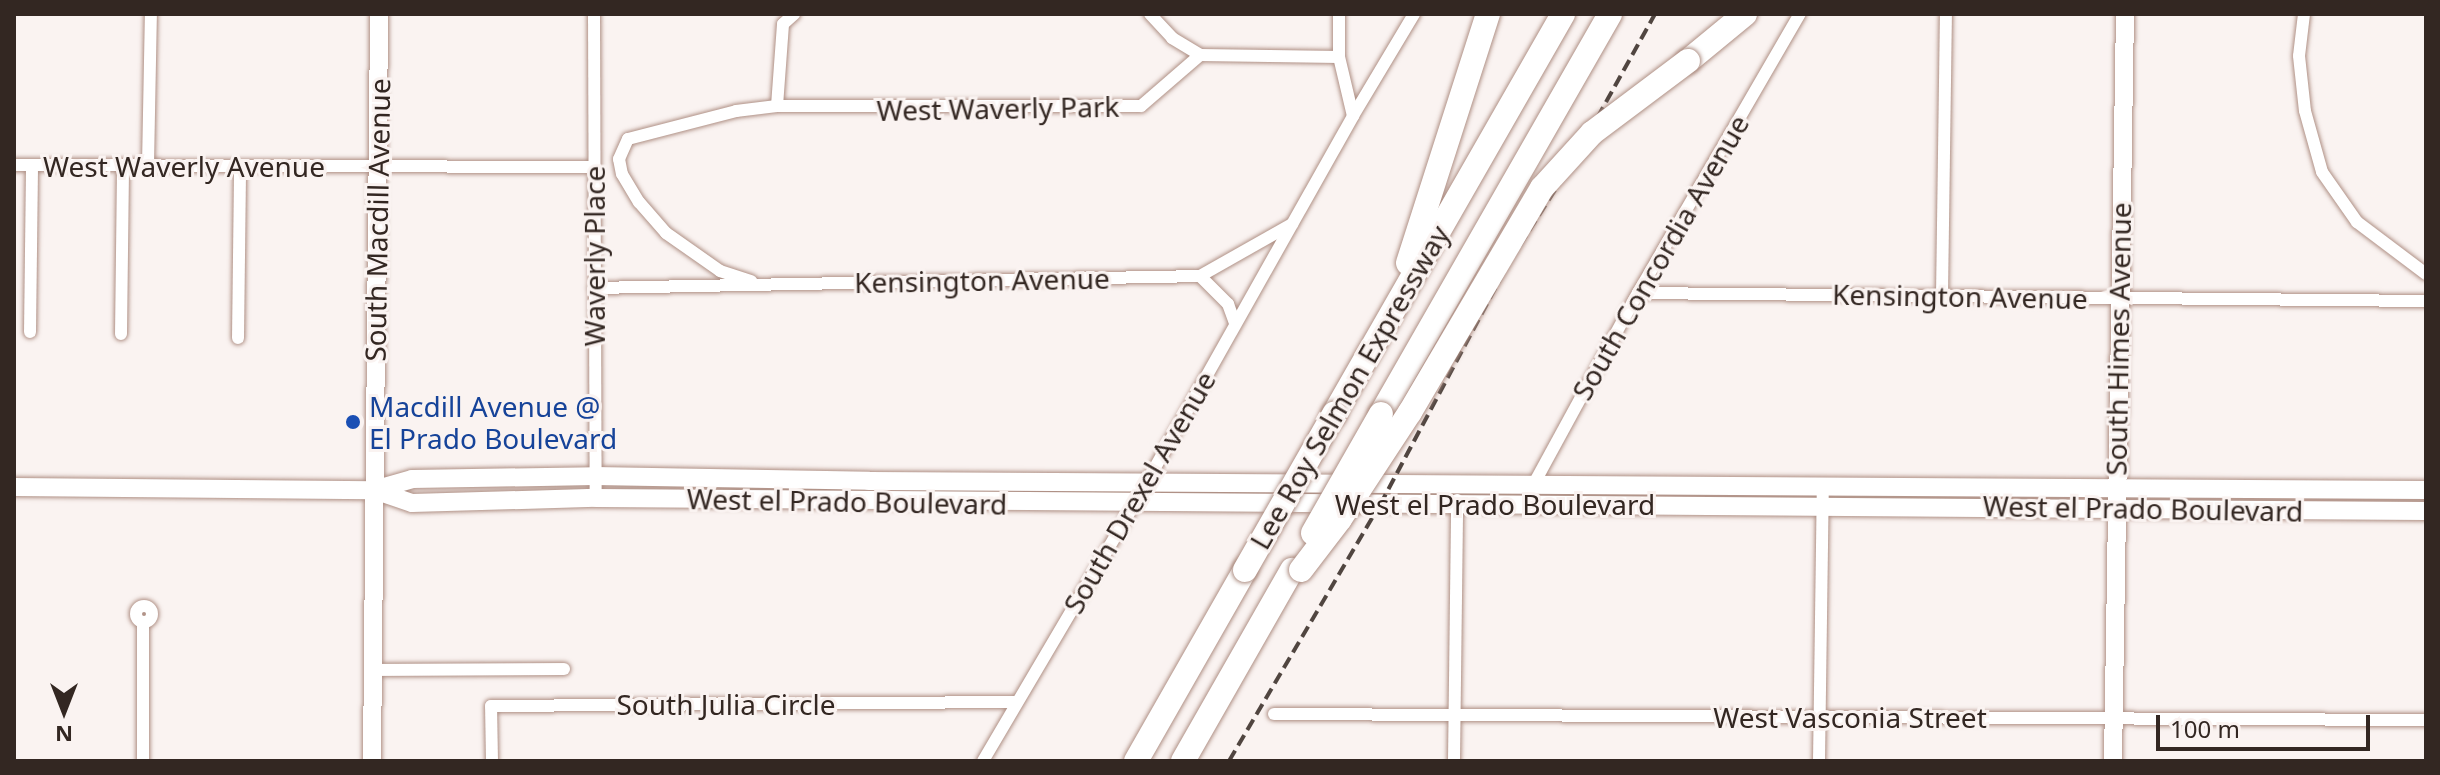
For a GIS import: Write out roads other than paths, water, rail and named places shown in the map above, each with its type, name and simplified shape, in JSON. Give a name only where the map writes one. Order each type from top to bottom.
[{"type":"highway","points":[[1389,318],[1438,177],[1488,14]]},
{"type":"highway","name":"Lee Roy Selmon Expressway","points":[[1136,761],[1563,14]]},
{"type":"highway","name":"Lee Roy Selmon Expressway","points":[[1183,761],[1610,14]]},
{"type":"highway","points":[[1292,575],[1340,519],[1410,412],[1542,188],[1592,133],[1745,14]]},
{"type":"street","points":[[148,165],[151,14]]},
{"type":"street","name":"South Macdill Avenue","points":[[372,761],[379,14]]},
{"type":"street","name":"Waverly Place","points":[[594,14],[596,498]]},
{"type":"street","points":[[619,159],[628,139],[736,111],[777,106],[783,24],[794,14]]},
{"type":"street","points":[[1150,14],[1172,38],[1200,55],[1339,57]]},
{"type":"street","points":[[1339,14],[1339,57],[1353,116]]},
{"type":"street","points":[[1353,116],[1414,14]]},
{"type":"street","name":"South Concordia Avenue","points":[[1528,504],[1533,483],[1638,293],[1800,14]]},
{"type":"street","points":[[1942,296],[1946,14]]},
{"type":"street","name":"South Himes Avenue","points":[[2113,761],[2125,14]]},
{"type":"street","points":[[2304,14],[2299,56],[2305,111],[2322,172],[2357,222],[2426,274]]},
{"type":"street","name":"West Waverly Park","points":[[777,106],[1141,106],[1200,55]]},
{"type":"street","name":"South Drexel Avenue","points":[[983,761],[1135,503],[1353,116]]},
{"type":"street","name":"West Waverly Avenue","points":[[14,165],[377,167],[619,159]]},
{"type":"street","name":"Kensington Avenue","points":[[619,159],[622,174],[639,202],[666,233],[720,271],[763,285]]},
{"type":"street","points":[[30,332],[32,165]]},
{"type":"street","points":[[121,334],[123,165]]},
{"type":"street","points":[[238,338],[240,166]]},
{"type":"street","name":"Kensington Avenue","points":[[594,288],[1200,276],[1294,222]]},
{"type":"street","points":[[1200,276],[1228,304],[1235,323]]},
{"type":"street","name":"Kensington Avenue","points":[[1638,293],[2426,301]]},
{"type":"street","name":"West el Prado Boulevard","points":[[14,487],[374,490],[412,479],[595,476],[869,481],[1533,483],[2115,508],[2426,511]]},
{"type":"street","points":[[869,481],[869,501]]},
{"type":"street","points":[[1454,761],[1457,483]]},
{"type":"street","name":"West el Prado Boulevard","points":[[374,490],[412,503],[596,498],[1457,505],[2116,489],[2426,490]]},
{"type":"street","points":[[2323,490],[2323,510]]},
{"type":"street","points":[[1819,761],[1823,495]]},
{"type":"street","points":[[143,622],[143,761]]},
{"type":"street","points":[[372,670],[564,669]]},
{"type":"street","name":"South Julia Circle","points":[[492,761],[491,706],[1017,702]]},
{"type":"street","name":"West Vasconia Street","points":[[1274,714],[2426,720]]},
{"type":"railway","points":[[1229,761],[1380,505],[1510,261],[1571,165],[1655,14]]},
{"type":"place","name":"Macdill Avenue @ El Prado Boulevard","points":[[353,422]]}]
